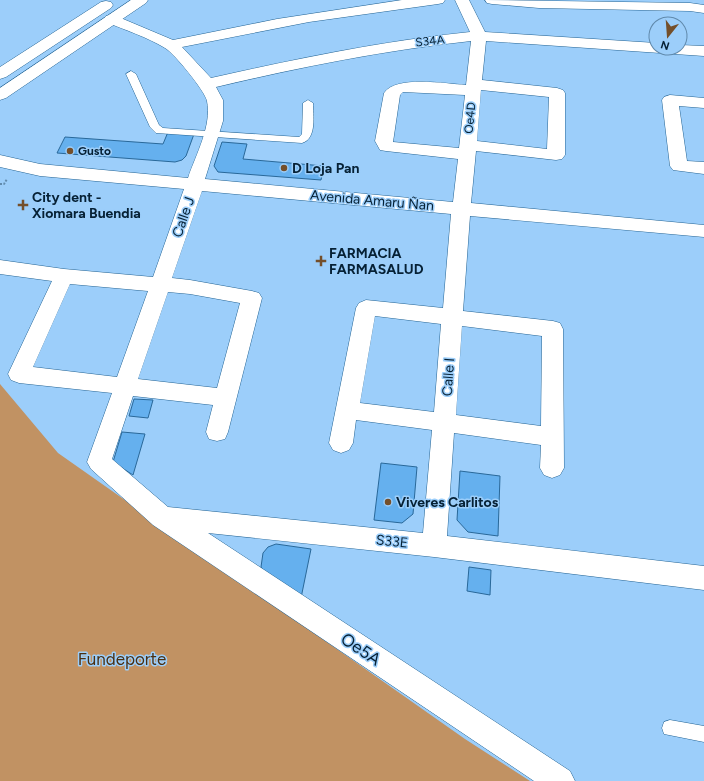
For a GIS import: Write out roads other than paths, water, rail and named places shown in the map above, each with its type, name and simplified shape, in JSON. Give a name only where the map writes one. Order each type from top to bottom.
[{"type":"street","points":[[0,74],[114,0]]},
{"type":"street","points":[[0,95],[141,0]]},
{"type":"street","points":[[172,46],[181,42],[242,29],[361,9],[438,0]]},
{"type":"street","points":[[462,0],[477,32]]},
{"type":"street","name":"Oe4D","points":[[461,209],[477,32],[482,28],[486,0]]},
{"type":"street","points":[[492,0],[539,4],[698,7],[704,9]]},
{"type":"street","name":"Calle J","points":[[111,19],[172,46],[207,84],[215,100],[215,121],[212,134],[99,462],[162,517]]},
{"type":"street","name":"S34A","points":[[207,84],[302,62],[477,32],[648,47]]},
{"type":"street","points":[[688,50],[704,51]]},
{"type":"street","points":[[405,87],[473,87],[557,93],[556,154],[467,149],[396,148],[386,146],[384,140],[392,93],[397,89],[405,87]]},
{"type":"street","points":[[704,103],[670,100],[679,166],[704,168]]},
{"type":"street","name":"Avenida Amaru Ñan","points":[[0,161],[40,170],[704,231]]},
{"type":"street","name":"Avenida Amaru Ñan","points":[[0,172],[40,170]]},
{"type":"street","name":"Calle I","points":[[434,546],[461,209]]},
{"type":"street","points":[[0,267],[64,276],[160,286],[190,287],[252,298],[216,432]]},
{"type":"street","points":[[64,276],[19,374],[225,398]]},
{"type":"street","points":[[341,443],[366,308],[452,317],[553,329],[552,468]]},
{"type":"street","points":[[347,410],[552,437]]},
{"type":"street","name":"S33E","points":[[162,517],[434,546],[704,578]]},
{"type":"street","name":"Oe5A","points":[[162,517],[560,781]]},
{"type":"lane","points":[[131,74],[155,127],[160,131],[302,140],[307,134],[308,103]]},
{"type":"lane","points":[[670,728],[704,734]]},
{"type":"place","name":"Gusto","points":[[70,151]]},
{"type":"place","name":"D Loja Pan","points":[[284,168]]},
{"type":"place","name":"City dent - Xiomara Buendia","points":[[23,205]]},
{"type":"place","name":"FARMACIA FARMASALUD","points":[[321,261]]},
{"type":"place","name":"Viveres Carlitos","points":[[388,502]]},
{"type":"park label","name":"Fundeporte","points":[[122,659]]}]
